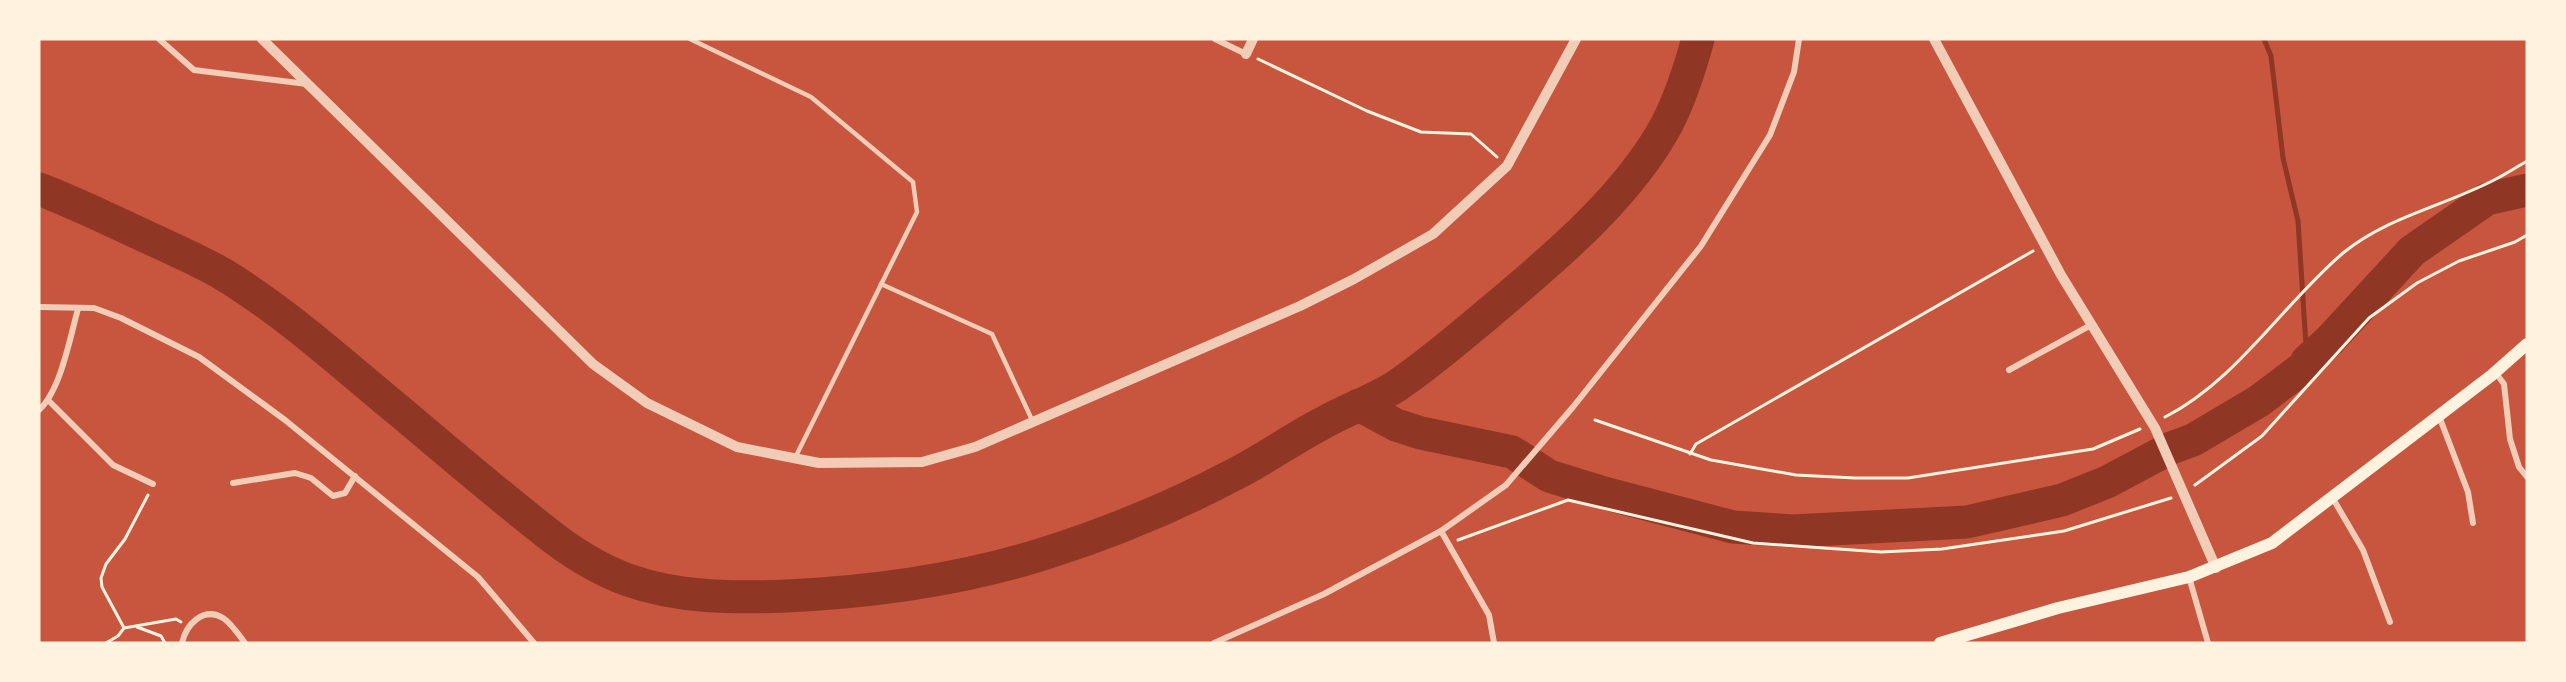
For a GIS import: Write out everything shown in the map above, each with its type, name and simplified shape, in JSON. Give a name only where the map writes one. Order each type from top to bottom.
[{"type":"main road","points":[[1940,643],[2058,608],[2189,577],[2216,568],[2272,543],[2439,416],[2527,344]]},
{"type":"street","points":[[159,39],[194,70],[310,85]]},
{"type":"street","points":[[262,39],[593,364],[647,403],[737,447],[819,464],[922,462],[975,447],[1300,306],[1354,279],[1433,234],[1507,166],[1576,39]]},
{"type":"street","points":[[1215,39],[1246,54],[1253,39]]},
{"type":"street","points":[[1214,643],[1324,594],[1441,531],[1506,485],[1573,407],[1701,246],[1770,135],[1794,72],[1799,39]]},
{"type":"street","points":[[1934,39],[2044,245],[2153,426],[2179,480],[2216,568]]},
{"type":"street","points":[[39,307],[94,308],[121,318],[199,357],[285,420],[478,577],[534,643]]},
{"type":"street","points":[[39,410],[48,400],[60,371],[78,309]]},
{"type":"street","points":[[2009,370],[2091,325]]},
{"type":"street","points":[[2495,372],[2504,384],[2510,439],[2519,467],[2527,477]]},
{"type":"street","points":[[48,400],[113,465],[153,484]]},
{"type":"street","points":[[2439,416],[2468,492],[2474,523]]},
{"type":"street","points":[[233,483],[295,473],[311,478],[333,496],[345,493],[355,476]]},
{"type":"street","points":[[2332,497],[2363,550],[2390,622]]},
{"type":"street","points":[[1441,531],[1489,615],[1494,643]]},
{"type":"street","points":[[2189,577],[2208,643]]},
{"type":"street","points":[[182,643],[184,632],[194,619],[212,614],[224,619],[245,643]]},
{"type":"lane","points":[[690,39],[812,97],[913,182],[917,212],[795,458]]},
{"type":"lane","points":[[881,284],[992,334],[1033,422]]},
{"type":"path","points":[[1246,54],[1367,111],[1421,132],[1471,134],[1507,166]]},
{"type":"path","points":[[1595,420],[1711,460],[1796,475],[1908,478],[2093,449],[2153,426],[2184,407],[2222,376],[2343,253],[2368,236],[2421,209],[2495,180],[2527,160]]},
{"type":"path","points":[[1448,543],[1568,500],[1753,543],[1861,551],[1942,549],[2064,531],[2185,494],[2262,436],[2369,318],[2417,283],[2458,261],[2527,236]]},
{"type":"path","points":[[1690,454],[1696,444],[2044,245]]},
{"type":"path","points":[[124,628],[102,587],[101,578],[106,564],[125,539],[153,484]]},
{"type":"path","points":[[106,643],[124,628],[176,619],[188,626]]},
{"type":"path","points":[[135,626],[161,636],[165,643]]},
{"type":"waterway","points":[[39,189],[194,259],[245,288],[314,340],[552,537],[572,552],[604,570],[647,586],[686,594],[726,597],[819,594],[884,588],[948,578],[1012,563],[1093,537],[1166,508],[1214,485],[1312,429],[1395,387],[1443,351],[1563,249],[1632,177],[1667,124],[1685,82],[1698,39]]},
{"type":"waterway","points":[[2264,39],[2271,56],[2283,158],[2298,221],[2307,361]]},
{"type":"waterway","points":[[1359,405],[1396,425],[1421,433],[1512,452],[1549,476],[1733,527],[1793,531],[1967,522],[2062,500],[2107,482],[2171,448],[2193,440],[2259,401],[2305,366],[2307,361],[2330,340],[2412,251],[2487,199],[2527,190]]}]
